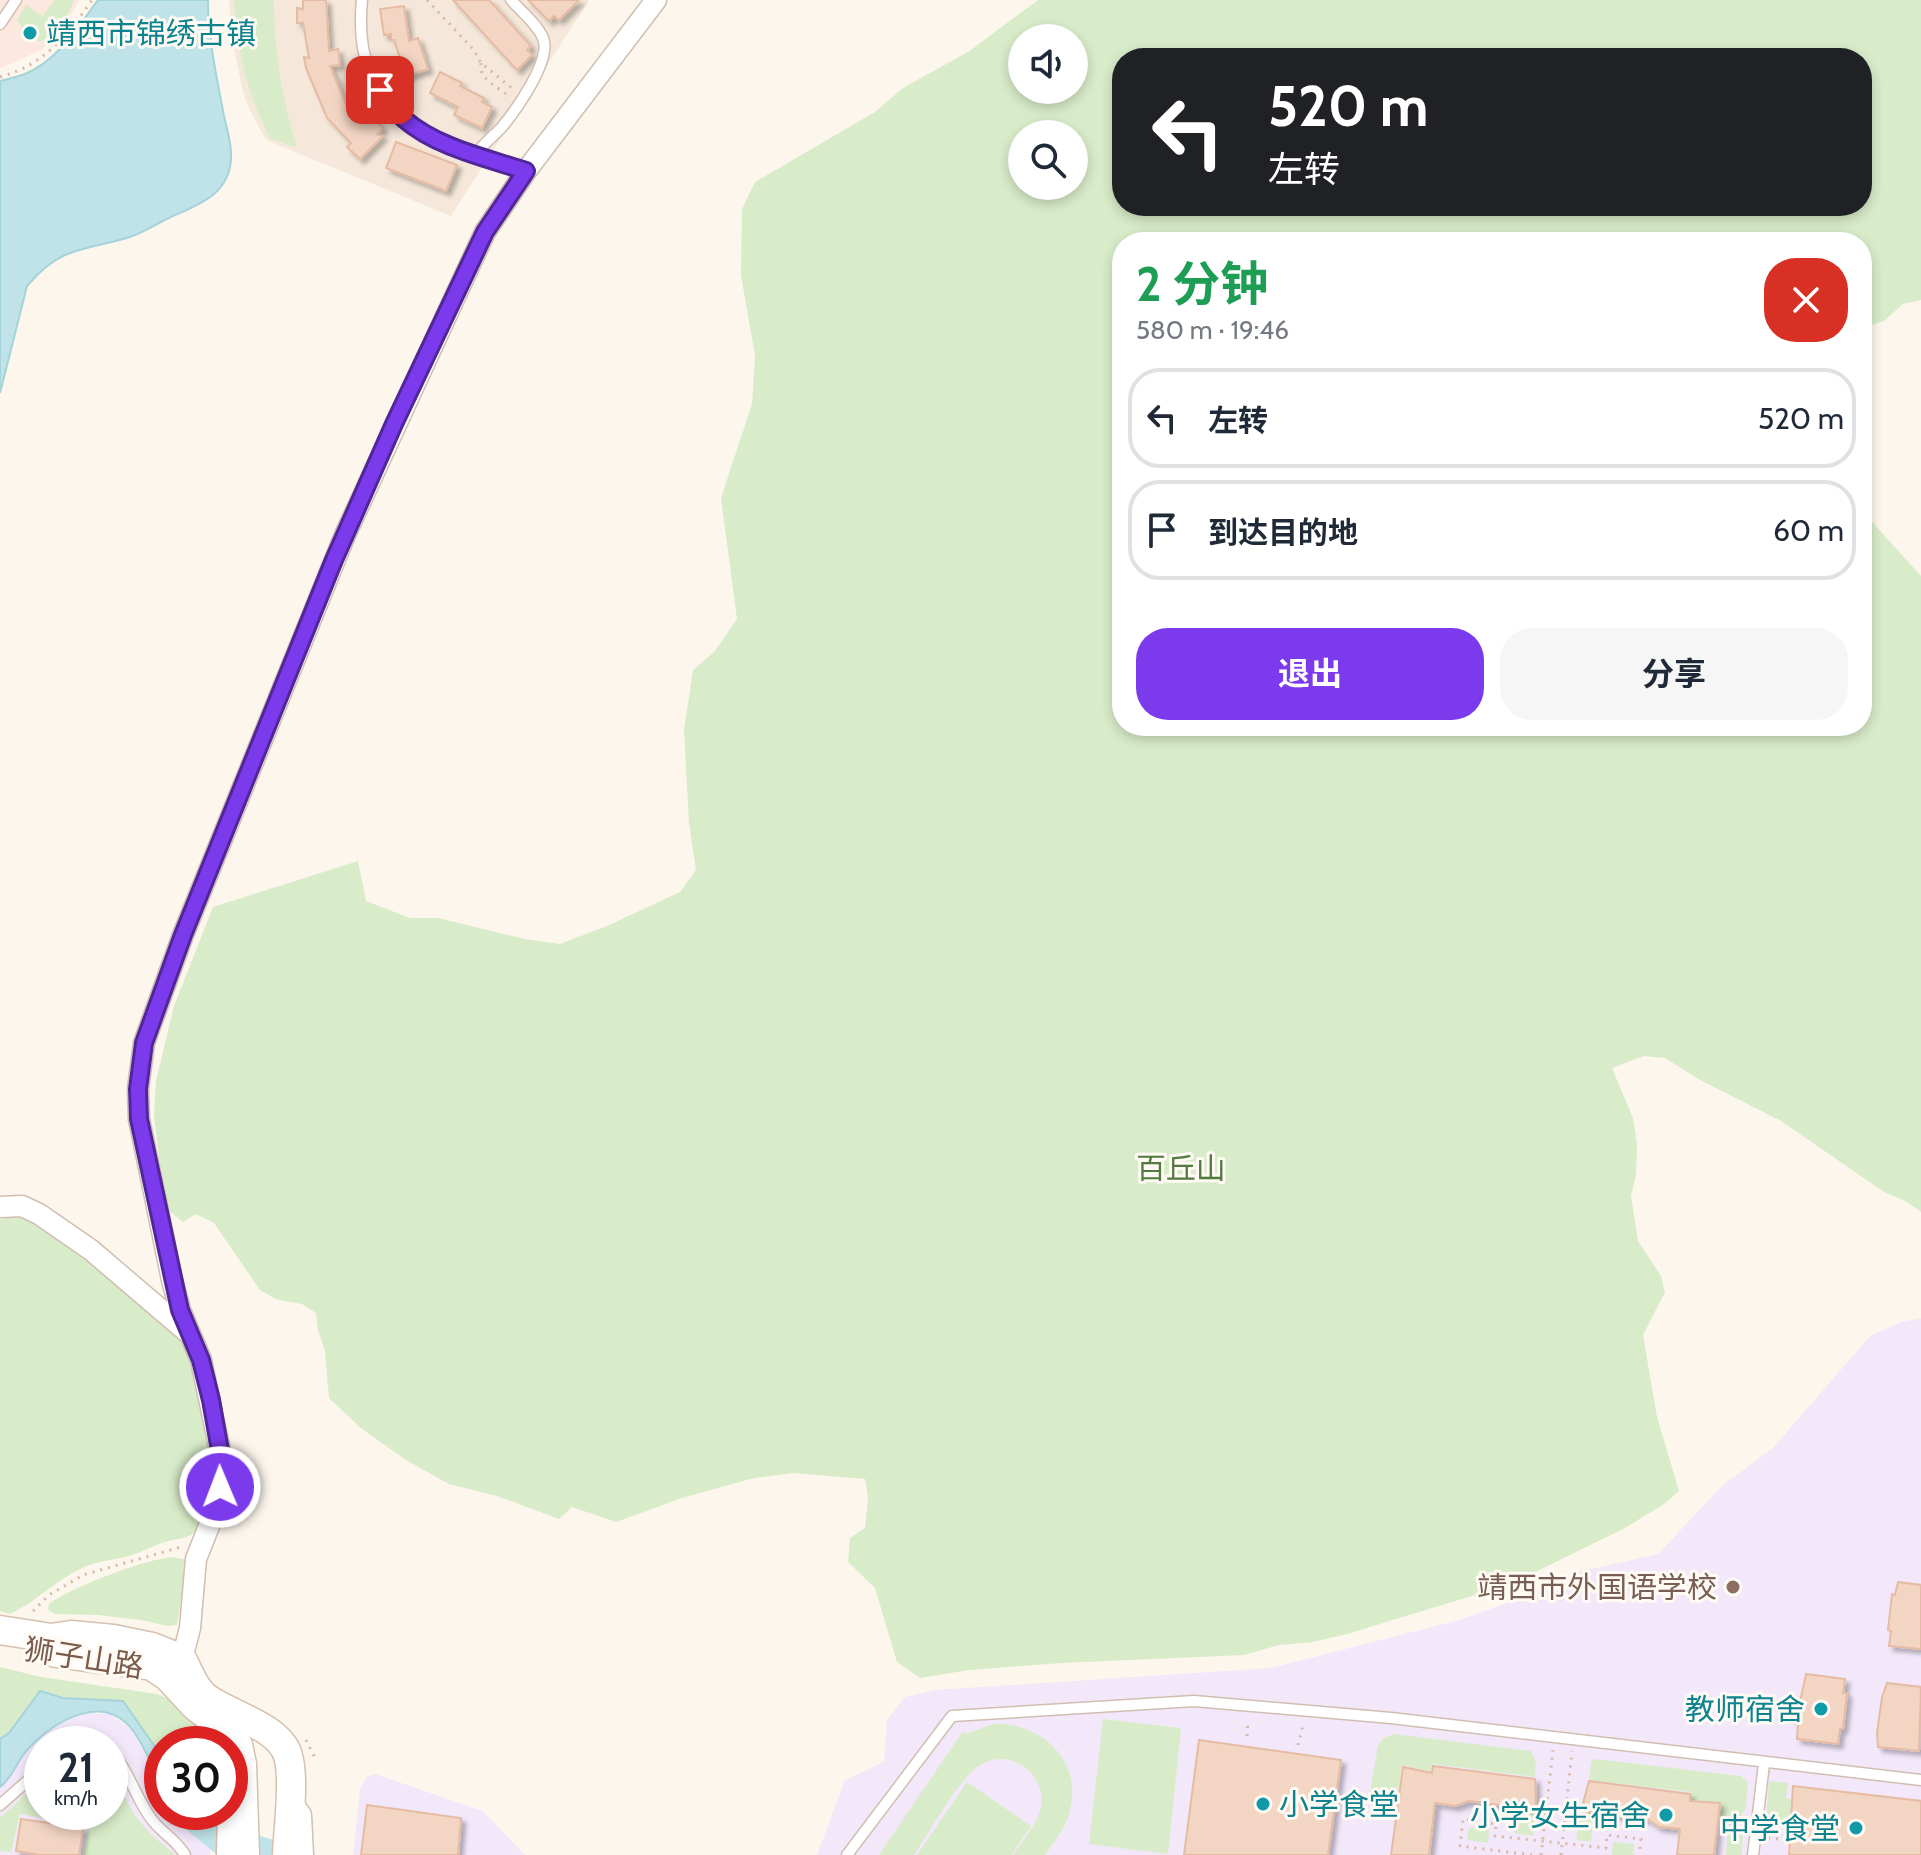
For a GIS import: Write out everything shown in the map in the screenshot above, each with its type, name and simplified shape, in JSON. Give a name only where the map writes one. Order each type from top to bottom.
[{"type":"main road","name":"狮子山路","points":[[4,1636],[51,1638],[71,1635],[113,1639],[152,1647],[174,1667]]},
{"type":"main road","points":[[174,1667],[196,1707],[221,1726]]},
{"type":"main road","points":[[174,1667],[208,1699],[275,1737],[288,1754],[294,1817],[287,1855]]},
{"type":"main road","points":[[241,1830],[245,1855]]},
{"type":"street","points":[[174,1667],[190,1628],[196,1559],[220,1487],[221,1456],[201,1360],[180,1310],[172,1280],[139,1119],[138,1089],[144,1043],[183,935],[351,521],[485,232],[526,171],[656,0]]},
{"type":"street","points":[[0,1207],[22,1206],[39,1214],[91,1250],[190,1335]]},
{"type":"street","points":[[294,1817],[303,1855]]},
{"type":"street","points":[[227,1855],[231,1830]]},
{"type":"lane","points":[[0,24],[16,0]]},
{"type":"lane","points":[[362,0],[359,33],[363,52],[380,90],[405,119],[476,155],[526,171]]},
{"type":"lane","points":[[476,155],[504,124],[544,61],[546,49],[539,30],[511,0]]},
{"type":"lane","points":[[847,1855],[952,1716],[1194,1701],[1921,1780]]},
{"type":"lane","points":[[1753,1855],[1764,1764]]},
{"type":"lane","points":[[128,1778],[152,1821],[179,1844],[185,1855]]},
{"type":"lane","points":[[0,1805],[24,1784]]},
{"type":"path","points":[[0,77],[25,68],[55,48],[75,26],[92,0]]},
{"type":"path","points":[[427,0],[474,50],[481,63],[520,100]]},
{"type":"path","points":[[481,63],[483,76],[520,100]]},
{"type":"path","points":[[4,1636],[49,1595],[83,1575],[192,1545],[206,1535]]},
{"type":"path","points":[[1298,1745],[1306,1711]]},
{"type":"path","points":[[1541,1855],[1555,1738]]},
{"type":"path","points":[[1561,1855],[1573,1740]]},
{"type":"path","points":[[1532,1855],[1460,1846],[1463,1819],[1496,1824],[1495,1836],[1606,1848],[1607,1835],[1641,1839],[1639,1855]]},
{"type":"path","points":[[1721,1823],[1788,1840]]},
{"type":"shaded area","name":"靖西市锦绣古镇","points":[[0,0],[79,0],[64,27],[42,50],[0,68]]},
{"type":"shaded area","points":[[229,0],[589,0],[451,216],[266,140],[242,88],[232,37]]},
{"type":"shaded area","name":"靖西市外国语学校","points":[[1921,1318],[1921,1855],[817,1855],[845,1780],[884,1762],[887,1720],[905,1697],[935,1690],[1271,1668],[1459,1620],[1516,1600],[1573,1573],[1658,1554],[1723,1485],[1773,1448],[1870,1336],[1901,1322]]},
{"type":"shaded area","points":[[77,1713],[110,1714],[126,1726],[57,1726]]},
{"type":"shaded area","points":[[128,1727],[144,1752],[144,1830],[202,1830],[210,1838],[210,1855],[0,1855],[0,1787],[7,1782],[24,1754],[24,1830],[128,1830]]},
{"type":"shaded area","points":[[375,1774],[483,1811],[525,1855],[353,1855],[360,1789],[367,1777]]},
{"type":"green space","points":[[54,0],[74,0],[69,13],[52,34],[40,42],[28,36],[17,20],[26,5],[43,16]]},
{"type":"green space","points":[[234,0],[274,0],[280,75],[297,148],[270,138],[255,105],[244,71]]},
{"type":"green space","name":"百丘山","points":[[1038,0],[1921,0],[1921,300],[1903,304],[1884,321],[1872,325],[1872,232],[1112,232],[1112,736],[1872,736],[1872,521],[1921,576],[1921,1212],[1884,1192],[1781,1121],[1700,1080],[1665,1058],[1644,1056],[1612,1068],[1633,1118],[1637,1144],[1636,1175],[1631,1196],[1638,1241],[1661,1276],[1665,1292],[1643,1335],[1657,1417],[1679,1491],[1625,1528],[1511,1584],[1347,1634],[1313,1642],[1279,1645],[1244,1655],[1061,1663],[969,1670],[920,1678],[897,1662],[875,1588],[848,1562],[850,1538],[865,1528],[868,1499],[865,1479],[794,1473],[754,1478],[682,1498],[616,1522],[572,1507],[559,1519],[497,1496],[449,1484],[406,1460],[362,1429],[329,1398],[325,1351],[316,1313],[302,1304],[278,1300],[260,1290],[214,1223],[196,1214],[183,1222],[169,1211],[162,1184],[154,1115],[156,1081],[174,1006],[213,907],[358,861],[366,901],[410,918],[438,918],[525,939],[560,944],[680,892],[696,870],[689,823],[684,730],[693,670],[715,651],[737,619],[721,498],[752,404],[755,356],[741,275],[742,209],[755,182],[875,112],[903,88],[968,52]]},
{"type":"green space","points":[[12,1215],[26,1216],[107,1273],[187,1347],[201,1386],[211,1467],[205,1515],[194,1533],[129,1556],[82,1568],[10,1614],[0,1611],[0,1220]]},
{"type":"green space","points":[[173,1557],[187,1560],[177,1625],[98,1615],[55,1614],[48,1610],[49,1604],[91,1582],[128,1568]]},
{"type":"green space","points":[[0,1667],[41,1677],[157,1694],[178,1703],[196,1726],[144,1726],[144,1731],[123,1701],[35,1695],[20,1720],[0,1739]]},
{"type":"green space","points":[[1103,1719],[1181,1728],[1168,1854],[1089,1844]]},
{"type":"green space","points":[[993,1724],[1026,1729],[1040,1736],[1063,1758],[1069,1773],[1072,1789],[1069,1813],[1061,1832],[1045,1855],[1013,1855],[1037,1820],[1041,1795],[1038,1784],[1024,1766],[1003,1759],[991,1760],[972,1771],[914,1855],[879,1855],[963,1731],[966,1734]]},
{"type":"green space","points":[[1394,1734],[1531,1751],[1536,1763],[1535,1777],[1433,1764],[1431,1772],[1402,1765],[1397,1798],[1370,1793],[1378,1746],[1383,1738]]},
{"type":"green space","points":[[1595,1759],[1741,1776],[1748,1783],[1746,1808],[1740,1817],[1720,1815],[1721,1802],[1691,1800],[1691,1792],[1589,1780],[1591,1762]]},
{"type":"green space","points":[[1769,1781],[1788,1783],[1786,1798],[1791,1799],[1790,1826],[1766,1823]]},
{"type":"green space","points":[[967,1782],[1031,1826],[1011,1855],[917,1855]]},
{"type":"green space","points":[[24,1796],[24,1815],[20,1814],[11,1852],[0,1851],[0,1818]]},
{"type":"green space","points":[[128,1802],[144,1830],[175,1855],[83,1855],[87,1830],[128,1830]]},
{"type":"green space","points":[[1516,1809],[1536,1811],[1533,1836],[1514,1833]]},
{"type":"green space","points":[[1580,1813],[1594,1815],[1591,1842],[1576,1840]]},
{"type":"green space","points":[[1728,1826],[1743,1830],[1742,1855],[1726,1855]]},
{"type":"green space","points":[[1469,1827],[1489,1830],[1488,1843],[1467,1840]]},
{"type":"green space","points":[[1613,1842],[1634,1844],[1633,1855],[1612,1855]]},
{"type":"water","points":[[98,0],[208,0],[213,58],[231,148],[229,171],[218,190],[201,203],[130,237],[65,255],[40,272],[27,286],[0,393],[0,81],[25,74],[47,60],[66,42]]},
{"type":"water","points":[[40,1691],[63,1698],[123,1701],[144,1731],[144,1749],[134,1732],[109,1713],[80,1714],[56,1726],[24,1726],[24,1754],[0,1787],[0,1739],[9,1733]]},
{"type":"building","points":[[303,0],[326,0],[329,51],[338,49],[340,65],[330,66],[353,120],[364,109],[383,128],[377,134],[383,136],[360,159],[347,147],[351,143],[327,118],[306,68],[304,57],[309,58],[303,23],[297,23],[297,8],[303,9]]},
{"type":"building","points":[[453,0],[489,0],[531,46],[527,50],[532,55],[517,70]]},
{"type":"building","points":[[528,0],[579,0],[559,20],[554,16],[549,21]]},
{"type":"building","points":[[404,6],[409,41],[418,38],[428,69],[406,76],[391,34],[384,35],[380,9]]},
{"type":"building","points":[[440,72],[462,83],[460,86],[484,98],[482,102],[492,107],[482,128],[454,115],[458,107],[430,93]]},
{"type":"building","points":[[396,142],[457,165],[446,191],[386,168]]},
{"type":"building","points":[[1898,1582],[1921,1585],[1921,1649],[1889,1646],[1892,1594],[1895,1595]]},
{"type":"building","name":"教师宿舍","points":[[1806,1674],[1845,1679],[1843,1693],[1847,1693],[1838,1744],[1797,1739],[1798,1725],[1795,1724]]},
{"type":"building","name":"教师宿舍","points":[[1887,1683],[1921,1687],[1919,1751],[1878,1747],[1882,1697]]},
{"type":"building","name":"小学食堂","points":[[1199,1740],[1341,1760],[1328,1855],[1184,1855]]},
{"type":"building","points":[[1433,1766],[1535,1779],[1536,1810],[1469,1801],[1455,1806],[1435,1803],[1429,1855],[1391,1855],[1403,1767],[1432,1773]]},
{"type":"building","name":"小学女生宿舍","points":[[1589,1781],[1690,1794],[1690,1801],[1720,1803],[1714,1855],[1677,1855],[1680,1829],[1659,1827],[1647,1819],[1581,1811]]},
{"type":"building","name":"中学食堂","points":[[1793,1786],[1921,1801],[1921,1855],[1789,1855]]},
{"type":"building","points":[[367,1805],[461,1818],[458,1855],[361,1855]]},
{"type":"building","points":[[21,1819],[24,1819],[24,1830],[83,1830],[79,1855],[40,1855],[16,1851]]},
{"type":"waterway","points":[[212,1830],[228,1843],[268,1855]]},
{"type":"place","name":"靖西市锦绣古镇","points":[[30,33]]},
{"type":"place","name":"靖西市外国语学校","points":[[1733,1587]]},
{"type":"place","name":"教师宿舍","points":[[1821,1709]]},
{"type":"place","name":"小学食堂","points":[[1263,1804]]},
{"type":"place","name":"小学女生宿舍","points":[[1666,1815]]},
{"type":"place","name":"中学食堂","points":[[1856,1828]]},
{"type":"route","points":[[220,1487],[221,1456],[211,1400],[201,1360],[180,1310],[172,1280],[139,1119],[137,1104],[144,1043],[183,935],[345,535],[485,232],[526,171],[457,148],[421,130],[405,119],[380,90]]}]
